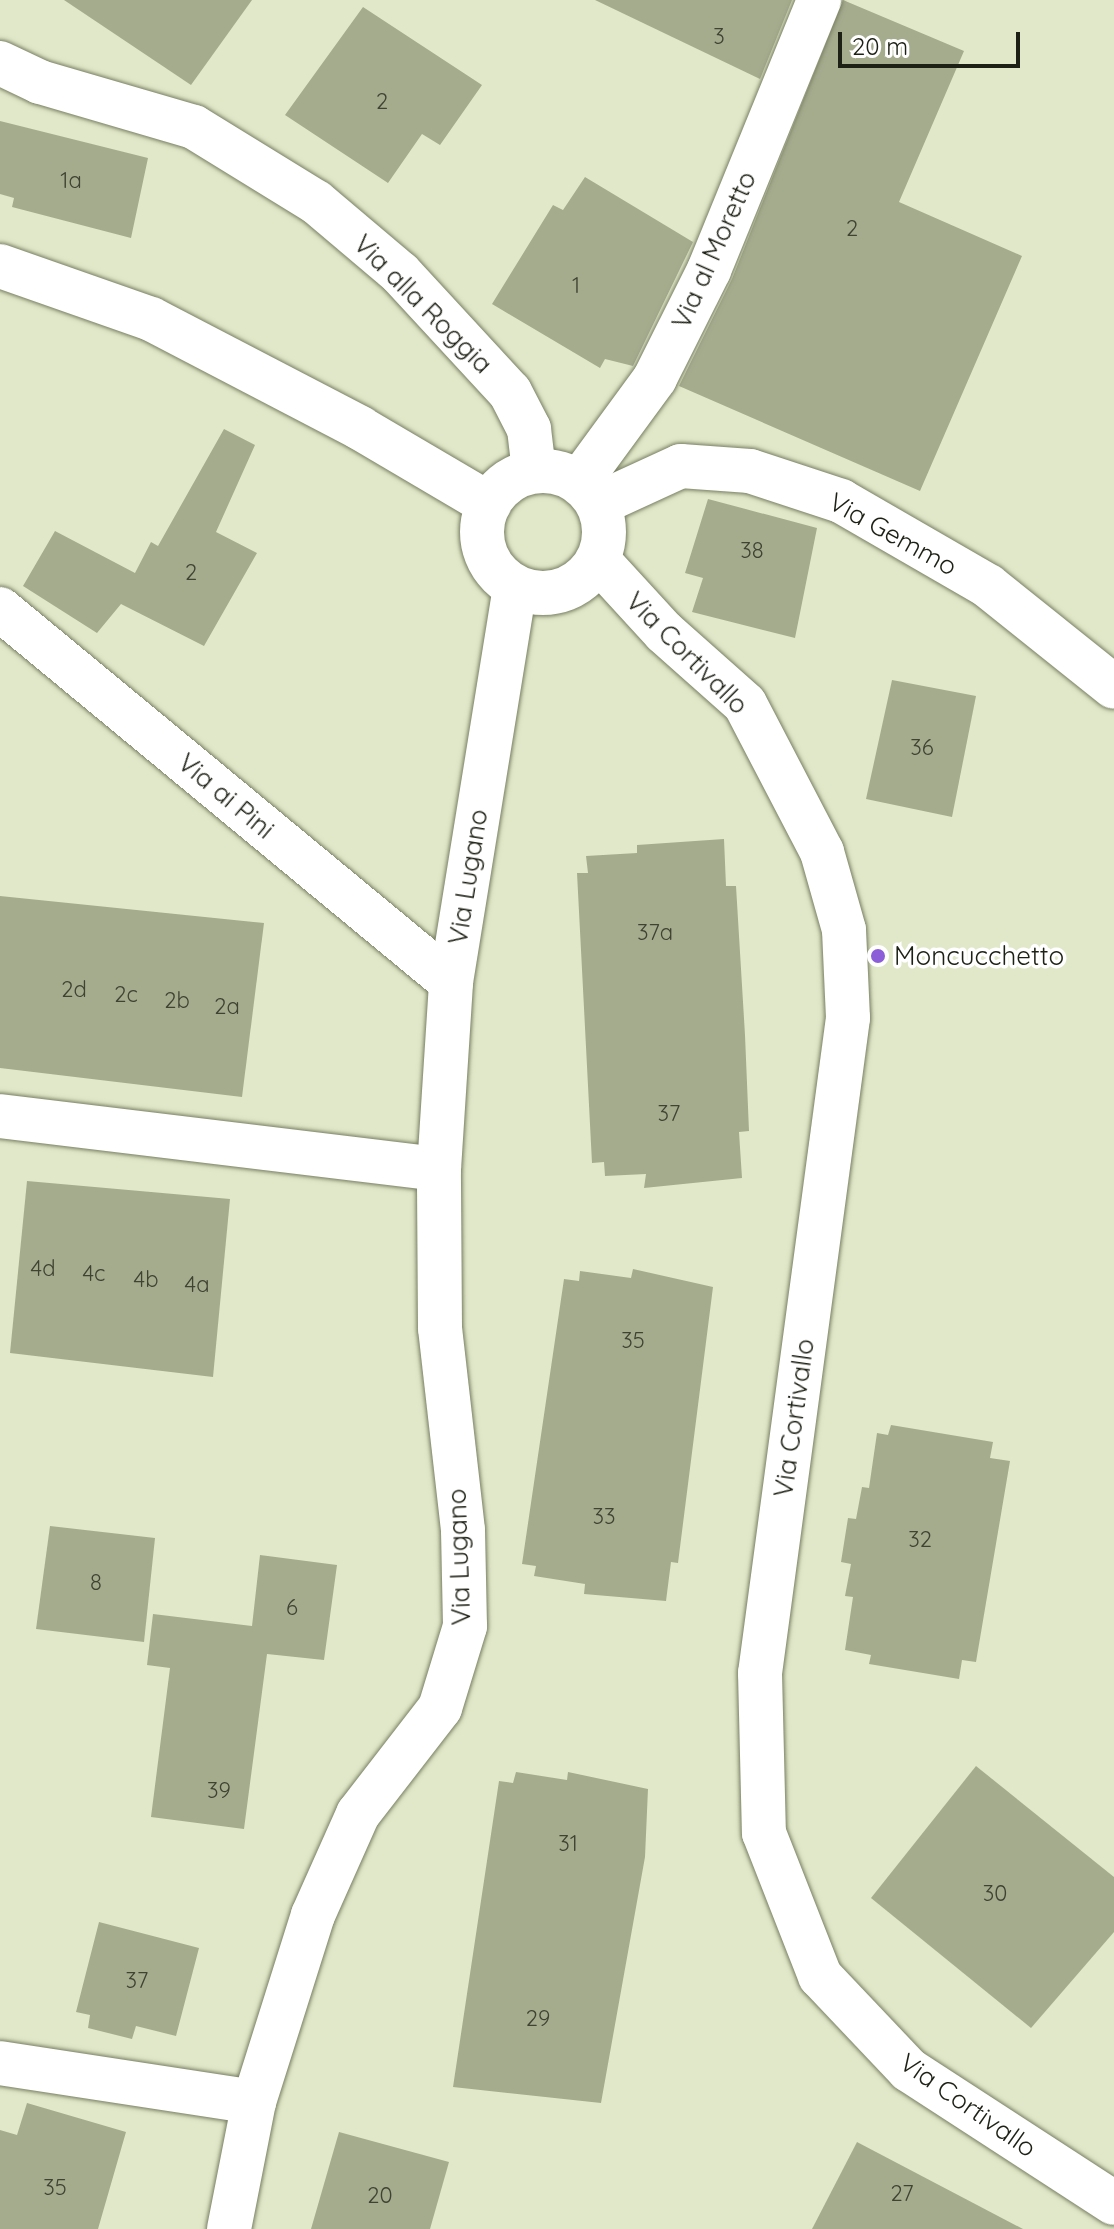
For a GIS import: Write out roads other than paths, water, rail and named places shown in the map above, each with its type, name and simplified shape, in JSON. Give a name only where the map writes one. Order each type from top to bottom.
[{"type":"street","name":"Via al Moretto","points":[[588,493],[655,378],[695,297],[819,0]]},
{"type":"street","name":"Via alla Roggia","points":[[0,63],[40,82],[194,127],[316,202],[400,273],[510,392],[529,429],[534,471]]},
{"type":"street","points":[[0,266],[151,319],[374,435],[489,504]]},
{"type":"street","name":"Via Gemmo","points":[[588,493],[681,466],[750,471],[841,501],[988,586],[1114,687]]},
{"type":"street","points":[[534,471],[588,493],[604,542],[598,560],[587,576],[553,593],[515,587],[488,560],[482,522],[489,504],[515,477],[534,471]]},
{"type":"street","name":"Via Cortivallo","points":[[598,560],[664,632],[745,704],[822,852],[844,930],[848,1018],[760,1673],[764,1833],[820,1976],[909,2070],[1114,2203]]},
{"type":"street","name":"Via Lugano","points":[[229,2229],[254,2102],[332,1872],[358,1814],[440,1708],[465,1626],[463,1530],[440,1328],[439,1169],[451,982],[515,587]]},
{"type":"street","name":"Via ai Pini","points":[[0,609],[451,982]]},
{"type":"street","points":[[0,1116],[439,1169]]},
{"type":"street","points":[[0,2063],[254,2102]]},
{"type":"place","name":"Moncucchetto","points":[[878,956]]}]
